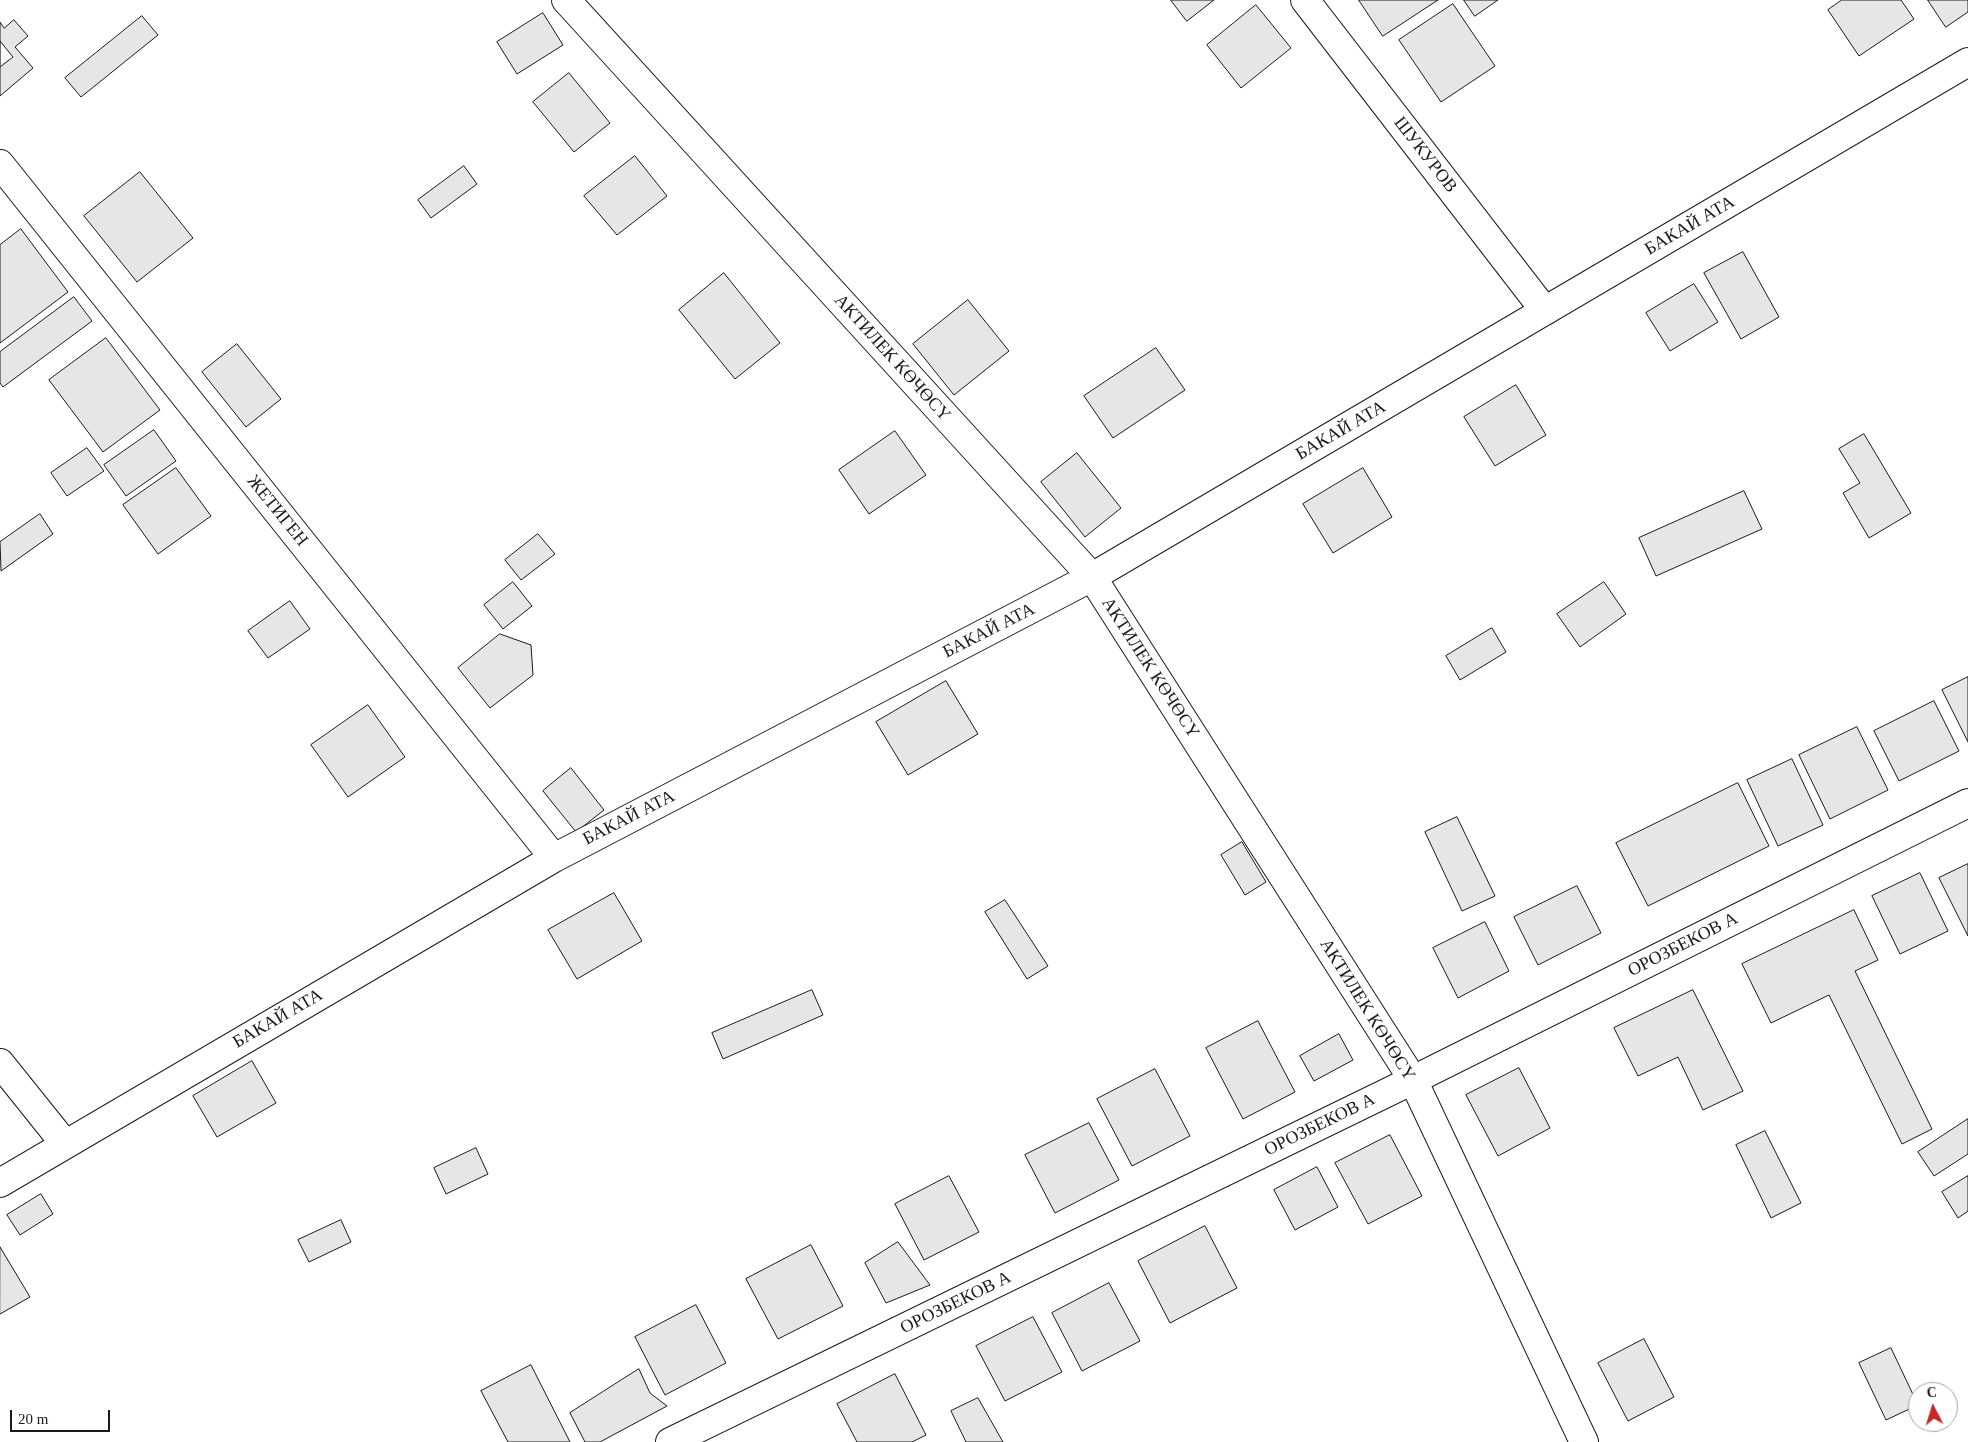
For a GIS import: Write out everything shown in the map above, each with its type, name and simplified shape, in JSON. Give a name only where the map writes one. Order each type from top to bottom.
[{"type":"street","name":"АКТИЛЕК КӨЧӨСҮ","points":[[566,0],[1092,577],[1413,1080],[1584,1442]]},
{"type":"street","name":"ШУКУРОВ","points":[[1305,0],[1545,311]]},
{"type":"street","name":"БАКАЙ АТА","points":[[0,1183],[554,858],[1092,577],[1968,62]]},
{"type":"street","name":"ЖЕТИГЕН","points":[[0,164],[554,858]]},
{"type":"street","name":"ОРОЗБЕКОВ А","points":[[670,1442],[1413,1080],[1968,803]]},
{"type":"street","points":[[0,1063],[65,1144]]},
{"type":"building","points":[[1171,0],[1214,0],[1187,21]]},
{"type":"building","points":[[1359,0],[1438,0],[1383,36]]},
{"type":"building","points":[[1464,0],[1498,0],[1475,16]]},
{"type":"building","points":[[1842,0],[1901,0],[1914,19],[1859,56],[1828,10]]},
{"type":"building","points":[[1928,0],[1968,0],[1968,12],[1946,27]]},
{"type":"building","points":[[1453,4],[1495,66],[1441,102],[1399,40]]},
{"type":"building","points":[[1256,5],[1291,48],[1241,88],[1207,45]]},
{"type":"building","points":[[543,13],[563,45],[517,74],[497,42]]},
{"type":"building","points":[[142,16],[158,35],[81,97],[65,78]]},
{"type":"building","points":[[14,20],[28,36],[15,47],[33,68],[0,96],[0,22],[4,28]]},
{"type":"building","points":[[0,41],[13,57],[0,67]]},
{"type":"building","points":[[569,73],[610,123],[574,152],[533,102]]},
{"type":"building","points":[[635,156],[667,196],[617,235],[584,196]]},
{"type":"building","points":[[464,166],[477,184],[431,218],[418,200]]},
{"type":"building","points":[[140,172],[193,238],[137,282],[84,216]]},
{"type":"building","points":[[21,229],[68,292],[0,343],[0,245]]},
{"type":"building","points":[[1743,252],[1779,317],[1741,339],[1704,273]]},
{"type":"building","points":[[724,273],[780,343],[735,379],[679,310]]},
{"type":"building","points":[[1694,284],[1718,322],[1670,351],[1646,313]]},
{"type":"building","points":[[74,297],[92,321],[3,387],[0,383],[0,352]]},
{"type":"building","points":[[968,300],[1009,351],[954,395],[913,344]]},
{"type":"building","points":[[106,338],[160,410],[103,452],[49,380]]},
{"type":"building","points":[[237,344],[281,399],[246,427],[202,372]]},
{"type":"building","points":[[1156,348],[1185,390],[1113,438],[1084,396]]},
{"type":"building","points":[[1516,385],[1546,435],[1495,466],[1464,417]]},
{"type":"building","points":[[154,430],[176,461],[126,496],[104,465]]},
{"type":"building","points":[[895,431],[926,475],[869,514],[839,470]]},
{"type":"building","points":[[1864,434],[1911,513],[1869,538],[1843,493],[1860,483],[1839,449]]},
{"type":"building","points":[[87,448],[104,471],[67,496],[51,473]]},
{"type":"building","points":[[1077,453],[1121,508],[1085,537],[1041,482]]},
{"type":"building","points":[[176,468],[211,516],[158,554],[123,505]]},
{"type":"building","points":[[1363,468],[1392,517],[1333,553],[1303,504]]},
{"type":"building","points":[[1744,491],[1762,529],[1656,576],[1639,538]]},
{"type":"building","points":[[40,514],[53,534],[1,571],[0,542]]},
{"type":"building","points":[[538,534],[555,554],[521,580],[505,560]]},
{"type":"building","points":[[513,582],[532,606],[503,629],[484,605]]},
{"type":"building","points":[[1604,582],[1626,614],[1580,647],[1557,614]]},
{"type":"building","points":[[290,601],[310,629],[268,658],[248,631]]},
{"type":"building","points":[[1492,628],[1506,652],[1460,680],[1446,656]]},
{"type":"building","points":[[500,634],[531,645],[533,675],[490,708],[458,668]]},
{"type":"building","points":[[1968,677],[1968,742],[1942,690]]},
{"type":"building","points":[[946,681],[978,734],[908,775],[876,722]]},
{"type":"building","points":[[1934,701],[1959,751],[1899,781],[1874,731]]},
{"type":"building","points":[[368,705],[405,757],[348,797],[311,745]]},
{"type":"building","points":[[1857,727],[1888,790],[1830,819],[1799,755]]},
{"type":"building","points":[[1792,759],[1823,825],[1778,846],[1747,780]]},
{"type":"building","points":[[571,768],[604,810],[576,832],[543,791]]},
{"type":"building","points":[[1738,783],[1769,846],[1648,906],[1616,843]]},
{"type":"building","points":[[1457,817],[1495,896],[1462,911],[1425,832]]},
{"type":"building","points":[[1242,842],[1266,882],[1245,895],[1221,855]]},
{"type":"building","points":[[1968,864],[1968,936],[1939,878]]},
{"type":"building","points":[[1920,873],[1948,931],[1900,954],[1872,896]]},
{"type":"building","points":[[1577,886],[1601,933],[1538,965],[1514,917]]},
{"type":"building","points":[[614,893],[642,941],[577,979],[548,930]]},
{"type":"building","points":[[1005,900],[1048,966],[1027,979],[985,912]]},
{"type":"building","points":[[1854,910],[1878,960],[1855,971],[1932,1129],[1902,1144],[1829,995],[1771,1023],[1742,964]]},
{"type":"building","points":[[1485,922],[1509,971],[1458,998],[1433,948]]},
{"type":"building","points":[[812,990],[823,1015],[723,1059],[712,1033]]},
{"type":"building","points":[[1693,990],[1743,1091],[1703,1110],[1678,1057],[1638,1076],[1614,1028]]},
{"type":"building","points":[[1258,1021],[1295,1092],[1243,1119],[1206,1048]]},
{"type":"building","points":[[1339,1034],[1353,1060],[1314,1081],[1300,1056]]},
{"type":"building","points":[[252,1061],[276,1103],[217,1137],[193,1096]]},
{"type":"building","points":[[1519,1068],[1550,1128],[1498,1156],[1466,1095]]},
{"type":"building","points":[[1155,1069],[1190,1136],[1132,1166],[1097,1099]]},
{"type":"building","points":[[1968,1119],[1968,1154],[1934,1176],[1918,1152]]},
{"type":"building","points":[[1089,1123],[1119,1180],[1055,1213],[1025,1155]]},
{"type":"building","points":[[1765,1131],[1801,1203],[1771,1218],[1736,1145]]},
{"type":"building","points":[[1390,1135],[1422,1196],[1368,1224],[1335,1163]]},
{"type":"building","points":[[476,1148],[488,1174],[446,1194],[434,1168]]},
{"type":"building","points":[[1317,1167],[1338,1207],[1295,1230],[1274,1190]]},
{"type":"building","points":[[949,1176],[979,1232],[924,1260],[895,1204]]},
{"type":"building","points":[[1968,1176],[1968,1211],[1958,1218],[1942,1192]]},
{"type":"building","points":[[41,1194],[53,1214],[20,1235],[7,1215]]},
{"type":"building","points":[[341,1220],[351,1242],[309,1262],[298,1240]]},
{"type":"building","points":[[1205,1226],[1237,1288],[1170,1323],[1138,1261]]},
{"type":"building","points":[[898,1242],[930,1285],[886,1303],[865,1263]]},
{"type":"building","points":[[811,1245],[843,1306],[778,1339],[746,1279]]},
{"type":"building","points":[[0,1247],[30,1297],[0,1314]]},
{"type":"building","points":[[1109,1283],[1140,1341],[1082,1371],[1052,1313]]},
{"type":"building","points":[[696,1305],[726,1363],[665,1395],[635,1337]]},
{"type":"building","points":[[1033,1317],[1062,1372],[1005,1401],[976,1346]]},
{"type":"building","points":[[1644,1339],[1674,1397],[1628,1421],[1598,1363]]},
{"type":"building","points":[[1891,1348],[1908,1384],[1908,1410],[1886,1420],[1859,1363]]},
{"type":"building","points":[[531,1365],[570,1442],[508,1442],[481,1391]]},
{"type":"building","points":[[639,1369],[650,1393],[667,1406],[600,1442],[585,1442],[570,1413]]},
{"type":"building","points":[[895,1374],[926,1435],[912,1442],[857,1442],[837,1404]]},
{"type":"building","points":[[978,1398],[1003,1442],[966,1442],[951,1411]]}]
